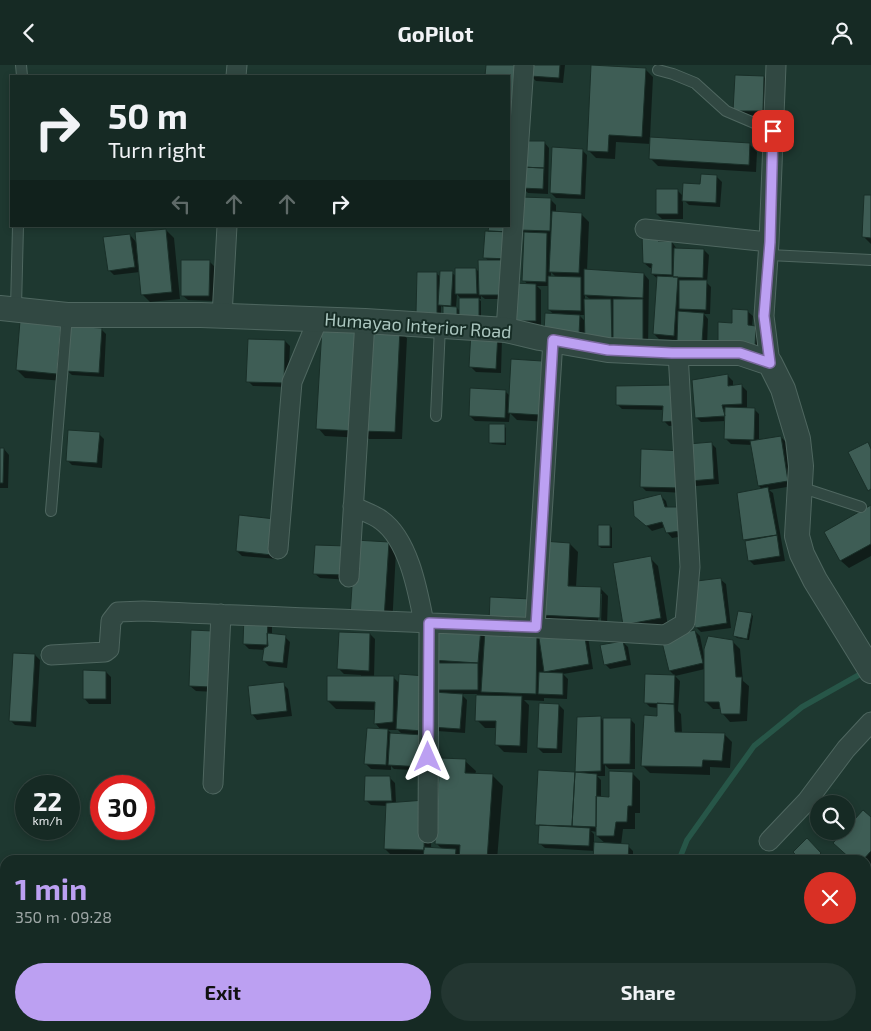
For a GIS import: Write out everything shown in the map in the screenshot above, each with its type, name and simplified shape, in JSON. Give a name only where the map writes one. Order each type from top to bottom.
[{"type":"street","points":[[506,330],[524,65]]},
{"type":"street","points":[[776,65],[769,249],[764,316],[770,363],[783,389],[798,439],[801,466],[797,536],[802,554],[814,580],[871,671]]},
{"type":"street","points":[[222,316],[227,227]]},
{"type":"street","points":[[645,229],[769,249]]},
{"type":"street","name":"Humayao Interior Road","points":[[8,308],[66,315],[222,316],[440,325],[506,330],[608,350],[740,353],[770,363]]},
{"type":"street","points":[[278,549],[292,382],[318,319]]},
{"type":"street","points":[[349,577],[365,321]]},
{"type":"street","points":[[536,627],[553,340]]},
{"type":"street","points":[[51,655],[105,652],[108,649],[111,621],[118,612],[142,611],[536,627],[665,635],[685,622],[690,567],[678,353]]},
{"type":"street","points":[[353,507],[382,520],[397,538],[414,575],[427,623],[428,833]]},
{"type":"street","points":[[213,784],[221,615]]},
{"type":"street","points":[[769,841],[807,801],[841,755],[871,722]]},
{"type":"lane","points":[[658,70],[694,83],[726,111],[773,131]]},
{"type":"lane","points":[[8,308],[18,227]]},
{"type":"lane","points":[[769,249],[871,260]]},
{"type":"lane","points":[[51,511],[66,315]]},
{"type":"lane","points":[[436,416],[440,325]]},
{"type":"lane","points":[[800,487],[861,507]]},
{"type":"building","points":[[486,65],[515,65],[513,100],[510,100],[510,75],[485,75]]},
{"type":"building","points":[[531,65],[560,65],[559,78],[530,76]]},
{"type":"building","points":[[591,65],[646,68],[642,137],[609,135],[608,152],[587,151]]},
{"type":"building","points":[[735,75],[764,76],[763,111],[733,111]]},
{"type":"building","points":[[650,137],[750,143],[749,165],[649,159]]},
{"type":"building","points":[[522,141],[545,141],[544,168],[521,167]]},
{"type":"building","points":[[552,147],[583,149],[581,195],[550,193]]},
{"type":"building","points":[[522,167],[544,168],[543,189],[521,188]]},
{"type":"building","points":[[701,174],[717,175],[716,203],[682,201],[683,183],[700,184]]},
{"type":"building","points":[[656,189],[678,189],[678,214],[656,214]]},
{"type":"building","points":[[864,195],[871,195],[871,238],[862,237]]},
{"type":"building","points":[[521,197],[551,198],[550,231],[520,230]]},
{"type":"building","points":[[552,211],[582,213],[579,273],[549,272]]},
{"type":"building","points":[[489,227],[509,227],[511,232],[488,231]]},
{"type":"building","points":[[166,229],[172,292],[141,295],[135,232]]},
{"type":"building","points":[[485,231],[511,232],[510,259],[483,258]]},
{"type":"building","points":[[524,232],[547,233],[546,282],[522,281]]},
{"type":"building","points":[[130,234],[135,267],[108,271],[103,237]]},
{"type":"building","points":[[642,234],[658,234],[658,241],[672,241],[672,275],[651,274],[652,264],[643,263]]},
{"type":"building","points":[[674,248],[704,249],[703,278],[673,277]]},
{"type":"building","points":[[181,260],[210,260],[209,296],[181,296]]},
{"type":"building","points":[[478,260],[507,260],[507,295],[479,295]]},
{"type":"building","points":[[455,268],[476,268],[477,294],[455,294]]},
{"type":"building","points":[[584,269],[644,273],[643,298],[584,295]]},
{"type":"building","points":[[440,271],[453,271],[451,306],[438,305]]},
{"type":"building","points":[[417,272],[437,272],[437,314],[416,313]]},
{"type":"building","points":[[548,276],[581,277],[581,311],[548,310]]},
{"type":"building","points":[[657,276],[678,277],[674,336],[653,334]]},
{"type":"building","points":[[679,280],[707,280],[706,310],[679,309]]},
{"type":"building","points":[[513,283],[536,284],[536,321],[512,321]]},
{"type":"building","points":[[459,298],[479,298],[479,318],[459,318]]},
{"type":"building","points":[[584,299],[611,299],[612,344],[585,344]]},
{"type":"building","points":[[613,299],[643,299],[643,345],[613,345]]},
{"type":"building","points":[[443,306],[457,307],[457,317],[443,316]]},
{"type":"building","points":[[732,309],[748,310],[748,325],[756,326],[755,346],[718,345],[718,322],[732,323]]},
{"type":"building","points":[[678,311],[704,313],[702,342],[677,341]]},
{"type":"building","points":[[545,313],[580,315],[579,334],[544,333]]},
{"type":"building","points":[[20,321],[61,324],[57,374],[16,370]]},
{"type":"building","points":[[68,326],[102,328],[99,373],[65,371]]},
{"type":"building","points":[[322,328],[362,330],[357,431],[316,429]]},
{"type":"building","points":[[365,329],[400,329],[395,432],[360,431]]},
{"type":"building","points":[[471,331],[498,333],[496,369],[469,367]]},
{"type":"building","points":[[248,339],[285,340],[284,383],[246,382]]},
{"type":"building","points":[[511,359],[542,361],[540,415],[508,413]]},
{"type":"building","points":[[728,374],[728,386],[742,384],[742,404],[722,405],[725,416],[695,418],[692,380]]},
{"type":"building","points":[[674,385],[675,421],[662,422],[663,406],[616,405],[616,386]]},
{"type":"building","points":[[470,388],[506,390],[505,418],[469,416]]},
{"type":"building","points":[[725,407],[755,408],[754,440],[724,439]]},
{"type":"building","points":[[489,424],[505,424],[505,443],[489,443]]},
{"type":"building","points":[[68,430],[100,432],[97,463],[66,461]]},
{"type":"building","points":[[781,436],[788,481],[758,486],[750,441]]},
{"type":"building","points":[[712,442],[714,479],[690,481],[688,444]]},
{"type":"building","points":[[868,442],[871,449],[871,489],[868,491],[848,452]]},
{"type":"building","points":[[0,448],[4,448],[3,483],[0,483]]},
{"type":"building","points":[[641,449],[683,451],[681,488],[640,487]]},
{"type":"building","points":[[768,487],[777,535],[743,540],[737,493]]},
{"type":"building","points":[[661,494],[665,507],[677,507],[680,531],[666,533],[662,522],[646,526],[634,516],[633,501]]},
{"type":"building","points":[[871,505],[871,544],[840,561],[824,532]]},
{"type":"building","points":[[239,515],[275,519],[272,555],[236,551]]},
{"type":"building","points":[[598,525],[610,525],[610,546],[598,546]]},
{"type":"building","points":[[777,535],[780,556],[748,561],[745,541]]},
{"type":"building","points":[[355,540],[389,542],[384,619],[350,617]]},
{"type":"building","points":[[543,541],[570,543],[568,586],[601,587],[600,618],[539,615]]},
{"type":"building","points":[[315,545],[347,546],[345,575],[313,574]]},
{"type":"building","points":[[651,556],[661,618],[623,625],[613,563]]},
{"type":"building","points":[[721,578],[727,623],[695,628],[689,582]]},
{"type":"building","points":[[490,597],[531,599],[530,625],[489,623]]},
{"type":"building","points":[[738,611],[752,613],[747,639],[733,636]]},
{"type":"building","points":[[244,616],[268,617],[267,645],[243,644]]},
{"type":"building","points":[[433,625],[481,628],[478,663],[432,660]]},
{"type":"building","points":[[191,630],[213,631],[211,687],[189,686]]},
{"type":"building","points":[[485,630],[537,635],[536,694],[481,692]]},
{"type":"building","points":[[695,630],[703,663],[669,671],[661,638]]},
{"type":"building","points":[[584,631],[589,664],[544,672],[539,638]]},
{"type":"building","points":[[339,632],[370,633],[369,671],[337,669]]},
{"type":"building","points":[[267,633],[286,635],[283,663],[262,661],[264,648],[268,646]]},
{"type":"building","points":[[708,636],[733,640],[736,677],[742,677],[740,714],[721,714],[719,702],[704,702],[704,649]]},
{"type":"building","points":[[623,641],[627,660],[604,665],[600,645]]},
{"type":"building","points":[[13,653],[35,654],[31,722],[9,721]]},
{"type":"building","points":[[434,663],[478,663],[478,690],[434,690]]},
{"type":"building","points":[[83,670],[106,671],[106,699],[83,699]]},
{"type":"building","points":[[539,672],[563,673],[563,695],[538,694]]},
{"type":"building","points":[[399,674],[426,676],[423,731],[396,729]]},
{"type":"building","points":[[645,674],[675,675],[674,704],[644,703]]},
{"type":"building","points":[[327,676],[394,676],[393,722],[374,724],[375,702],[327,701]]},
{"type":"building","points":[[284,682],[287,711],[251,715],[248,686]]},
{"type":"building","points":[[433,692],[463,694],[460,729],[431,727]]},
{"type":"building","points":[[476,695],[522,696],[520,746],[495,745],[496,721],[475,721]]},
{"type":"building","points":[[539,703],[559,704],[557,749],[537,748]]},
{"type":"building","points":[[657,703],[674,704],[675,732],[725,733],[722,761],[703,760],[702,767],[641,766],[644,715],[657,716]]},
{"type":"building","points":[[601,716],[601,771],[575,772],[577,717]]},
{"type":"building","points":[[603,718],[631,718],[630,764],[603,764]]},
{"type":"building","points":[[367,728],[388,729],[386,765],[364,764]]},
{"type":"building","points":[[390,733],[424,735],[422,767],[388,765]]},
{"type":"building","points":[[440,758],[466,759],[465,773],[493,774],[487,855],[459,855],[460,845],[435,844]]},
{"type":"building","points":[[538,770],[575,772],[572,826],[535,825]]},
{"type":"building","points":[[609,771],[633,772],[632,806],[628,806],[627,822],[616,822],[614,836],[596,836],[596,796],[609,797]]},
{"type":"building","points":[[575,772],[597,774],[596,827],[572,826]]},
{"type":"building","points":[[365,776],[390,776],[392,801],[364,801]]},
{"type":"building","points":[[425,800],[424,850],[384,849],[386,803]]},
{"type":"building","points":[[863,810],[871,817],[871,851],[867,855],[846,855],[833,843],[836,840],[855,840],[855,819]]},
{"type":"building","points":[[539,825],[590,828],[589,846],[538,844]]},
{"type":"building","points":[[807,838],[821,853],[819,855],[796,855],[793,852]]},
{"type":"building","points":[[594,842],[629,844],[628,855],[593,855]]},
{"type":"building","points":[[424,847],[456,849],[455,855],[423,855]]},
{"type":"waterway","points":[[681,855],[687,840],[754,746],[802,707],[864,672]]},
{"type":"route","points":[[428,757],[429,623],[536,627],[553,340],[608,350],[672,353],[740,353],[770,363],[764,316],[770,242],[773,131]]}]
